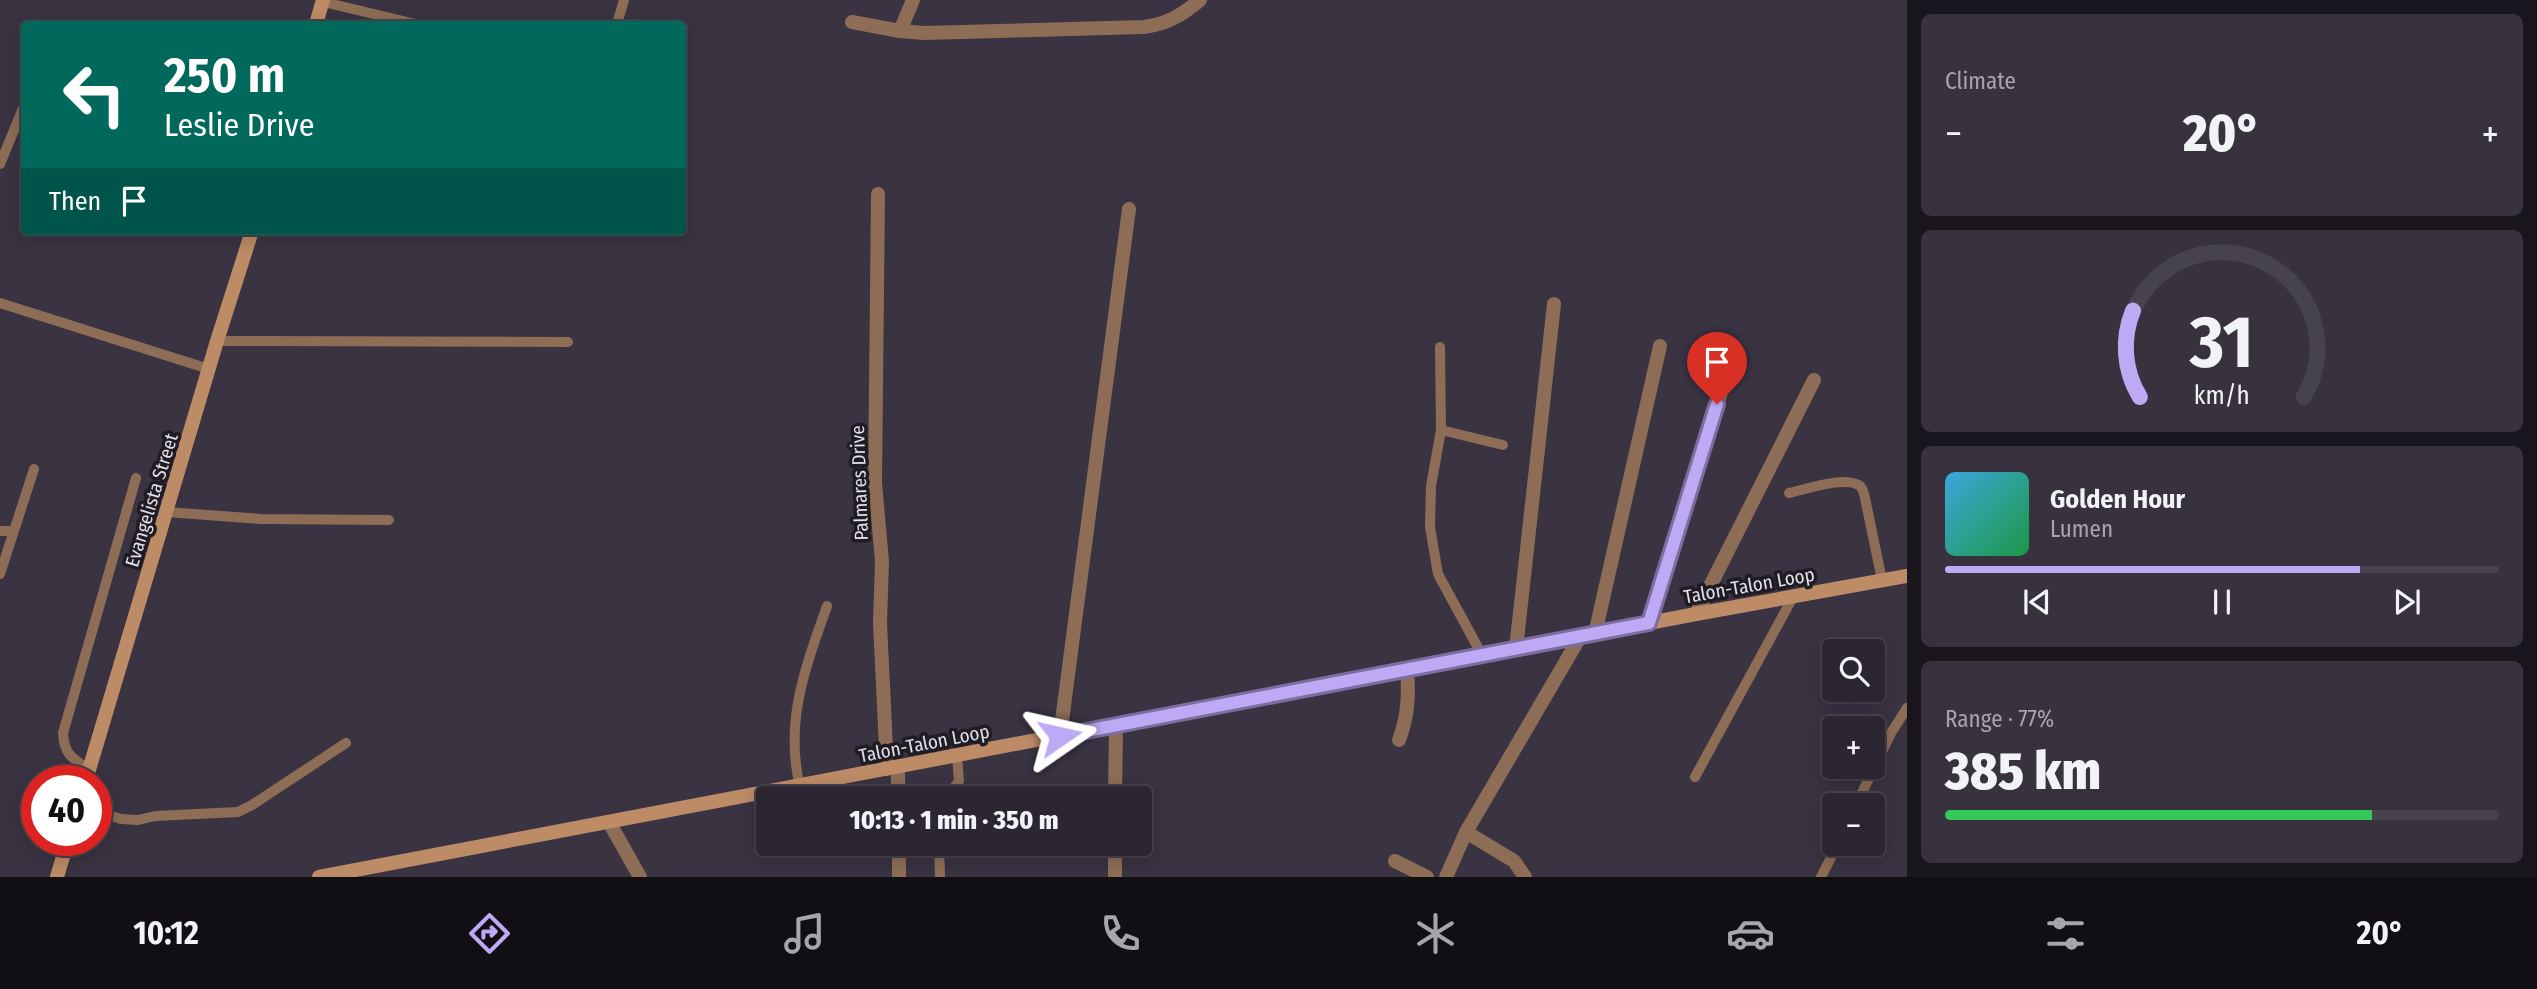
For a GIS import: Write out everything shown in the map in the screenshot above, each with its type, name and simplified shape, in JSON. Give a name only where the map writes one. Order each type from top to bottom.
[{"type":"street","points":[[900,31],[913,0]]},
{"type":"street","points":[[852,22],[900,31],[951,33],[1144,27],[1160,25],[1182,15],[1200,0]]},
{"type":"street","points":[[317,21],[323,1]]},
{"type":"street","name":"Palmares Drive","points":[[877,194],[874,483],[882,561],[880,623],[896,786]]},
{"type":"street","points":[[1060,736],[1129,209]]},
{"type":"street","name":"Evangelista Street","points":[[91,765],[251,235]]},
{"type":"street","points":[[1516,649],[1554,304]]},
{"type":"street","points":[[1595,634],[1660,346]]},
{"type":"street","points":[[1649,623],[1725,380]]},
{"type":"street","points":[[1696,614],[1814,380]]},
{"type":"street","name":"Talon-Talon Loop","points":[[805,786],[1696,614],[1907,576]]},
{"type":"street","points":[[1446,877],[1466,832],[1580,637]]},
{"type":"street","points":[[1399,740],[1409,697],[1406,670]]},
{"type":"street","points":[[1115,786],[1116,725]]},
{"type":"street","name":"Talon-Talon Loop","points":[[319,877],[756,795]]},
{"type":"street","points":[[609,822],[640,877]]},
{"type":"street","points":[[1466,832],[1514,861],[1525,877]]},
{"type":"street","points":[[57,877],[63,856]]},
{"type":"street","points":[[899,856],[899,877]]},
{"type":"street","points":[[1115,856],[1115,877]]},
{"type":"street","points":[[1395,861],[1427,877]]},
{"type":"lane","points":[[618,21],[624,0]]},
{"type":"lane","points":[[323,1],[404,21]]},
{"type":"lane","points":[[0,164],[21,113]]},
{"type":"lane","points":[[0,303],[209,369]]},
{"type":"lane","points":[[217,341],[568,342]]},
{"type":"lane","points":[[1440,347],[1441,430],[1431,486],[1430,527],[1438,574],[1482,655]]},
{"type":"lane","points":[[1441,430],[1503,445]]},
{"type":"lane","points":[[0,573],[34,469]]},
{"type":"lane","points":[[79,765],[64,747],[62,733],[136,478]]},
{"type":"lane","points":[[1789,493],[1843,481],[1854,483],[1861,488],[1882,580]]},
{"type":"lane","points":[[167,512],[261,519],[389,520]]},
{"type":"lane","points":[[0,531],[13,531]]},
{"type":"lane","points":[[1695,777],[1793,597]]},
{"type":"lane","points":[[800,786],[794,742],[795,718],[809,656],[827,606]]},
{"type":"lane","points":[[1862,793],[1891,733],[1907,708]]},
{"type":"lane","points":[[112,816],[138,820],[155,816],[239,812],[346,743]]},
{"type":"lane","points":[[955,786],[959,781],[957,756]]},
{"type":"lane","points":[[939,856],[940,877]]},
{"type":"lane","points":[[1821,877],[1832,856]]},
{"type":"route","points":[[1060,736],[1649,623],[1717,404]]}]
